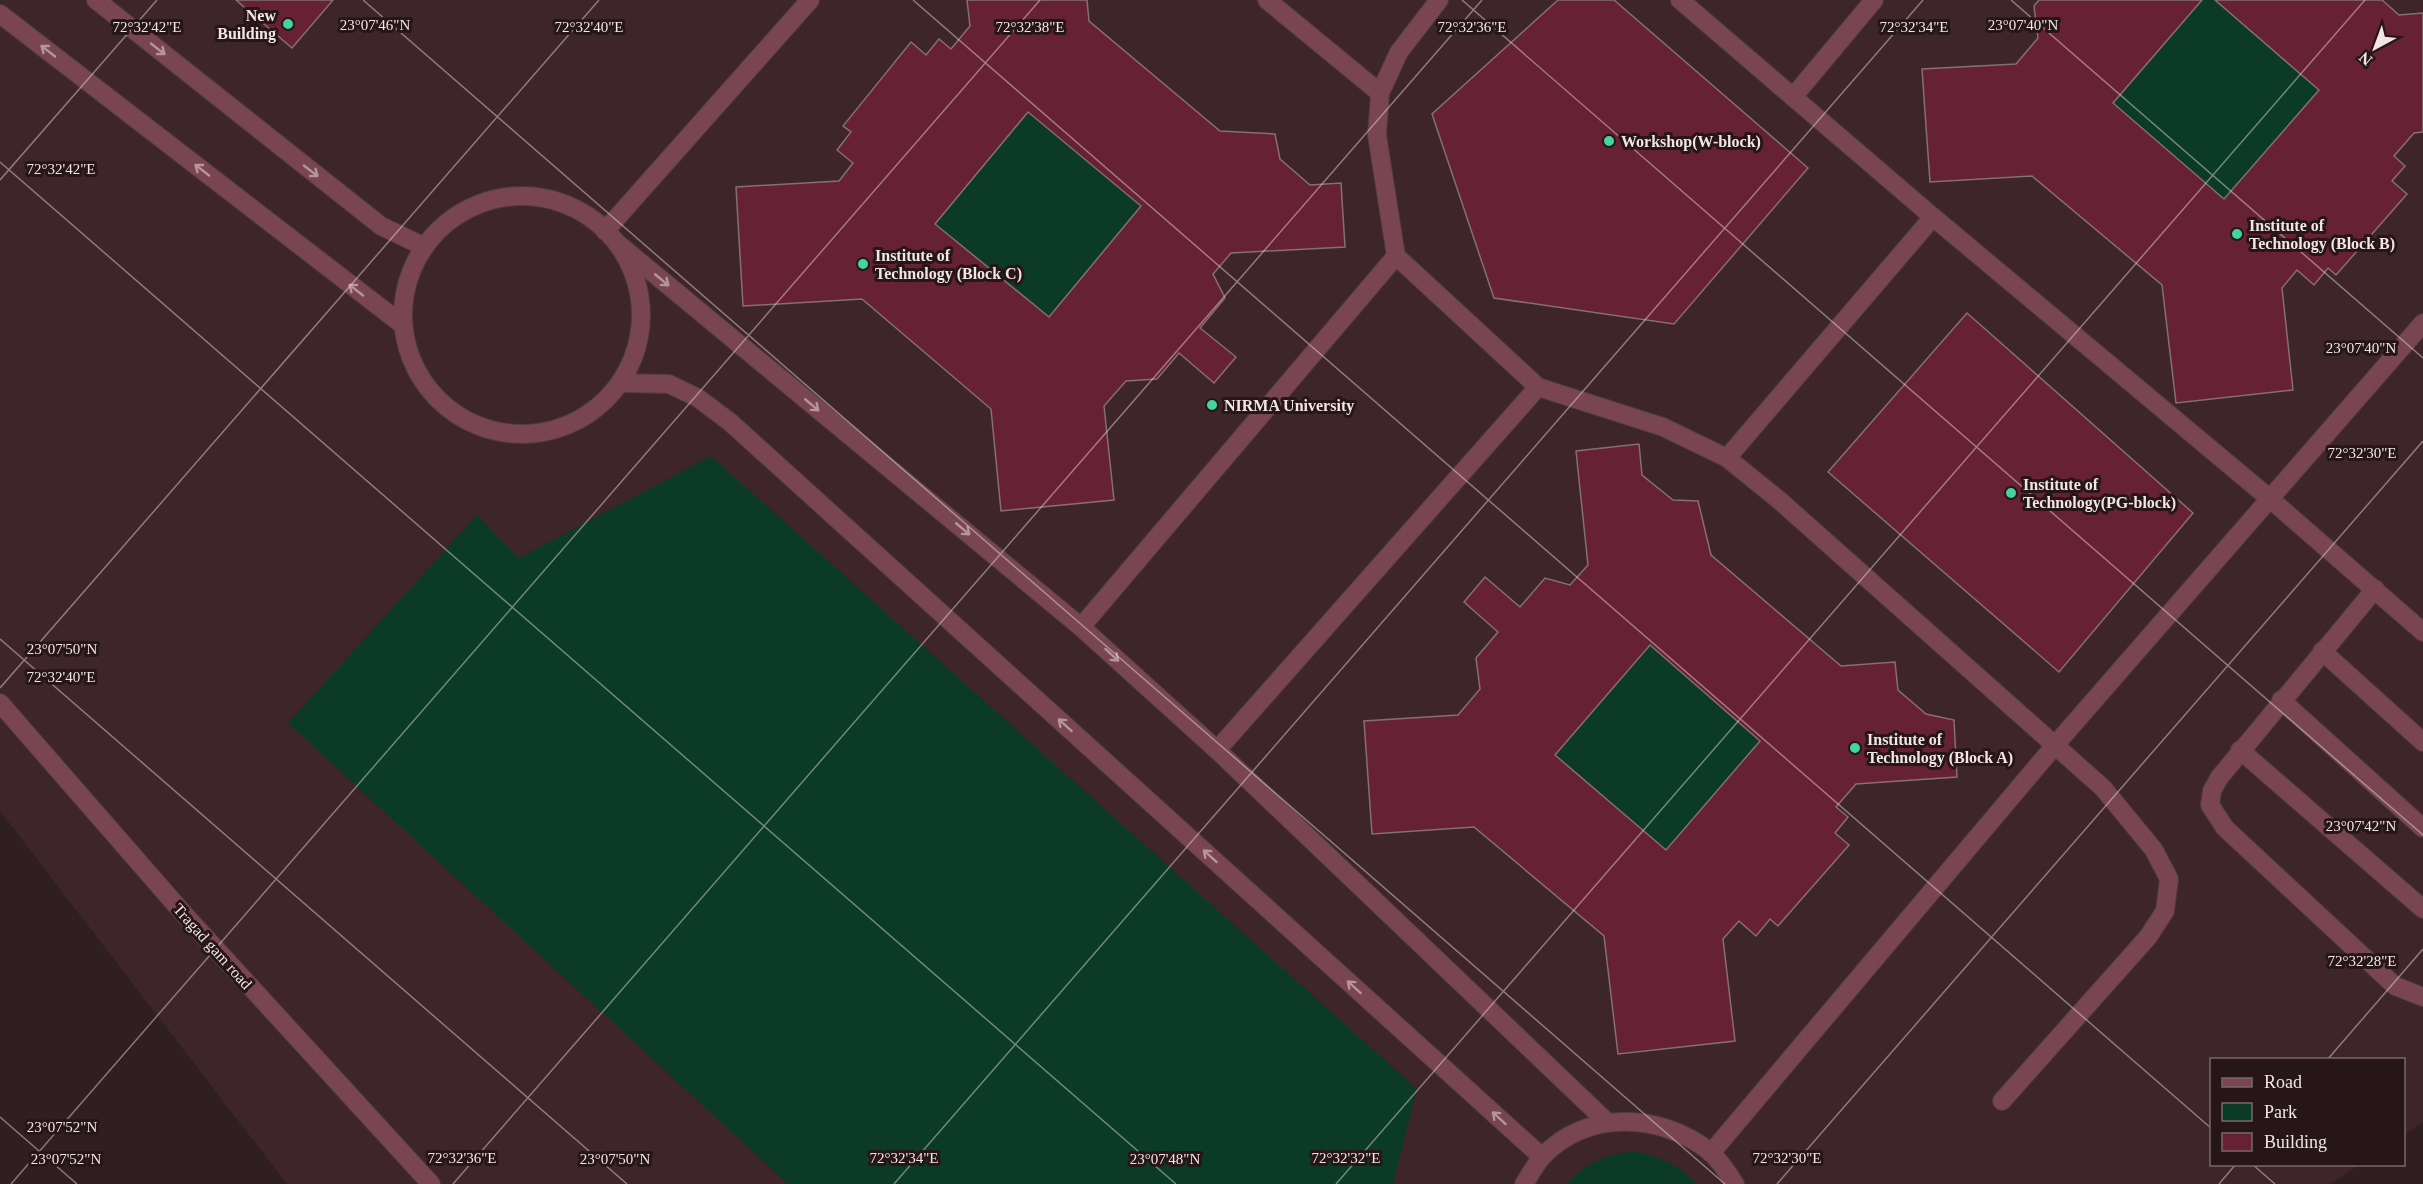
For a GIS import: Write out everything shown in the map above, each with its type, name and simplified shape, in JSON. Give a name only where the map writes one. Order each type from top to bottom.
[{"type":"street","points":[[96,0],[381,226],[423,246]]},
{"type":"street","points":[[611,237],[810,0]]},
{"type":"street","points":[[1267,0],[1380,93]]},
{"type":"street","points":[[1439,0],[1399,52],[1380,93],[1377,135],[1396,256],[1538,387],[1663,427],[1728,458],[1779,500],[2103,788],[2154,850],[2169,879],[2165,911],[2148,937],[2002,1101]]},
{"type":"street","points":[[1680,0],[1933,218],[2269,498],[2423,632]]},
{"type":"street","points":[[1793,97],[1874,0]]},
{"type":"street","points":[[0,14],[403,325]]},
{"type":"street","points":[[611,237],[635,276],[642,313],[637,350],[620,384],[591,413],[553,430],[512,434],[472,423],[438,399],[414,365],[403,325],[406,284],[423,246],[450,219],[482,202],[519,195],[557,200],[590,217],[611,237],[1081,627],[1217,750],[1607,1122]]},
{"type":"street","points":[[1728,458],[1933,218]]},
{"type":"street","points":[[1081,627],[1396,256]]},
{"type":"street","points":[[1711,1153],[2056,744],[2423,323]]},
{"type":"street","points":[[620,384],[669,384],[698,398],[730,422],[1542,1157]]},
{"type":"street","points":[[1217,750],[1538,387]]},
{"type":"street","points":[[2375,589],[2240,750],[2212,791],[2210,805],[2216,818],[2395,986],[2423,997]]},
{"type":"street","points":[[2322,651],[2423,742]]},
{"type":"street","points":[[2281,700],[2423,828]]},
{"type":"street","name":"Tragad gam road","points":[[0,703],[183,913],[431,1184]]},
{"type":"street","points":[[2240,750],[2423,909]]},
{"type":"street","points":[[1524,1184],[1542,1157],[1572,1134],[1607,1122],[1644,1121],[1680,1132],[1711,1153],[1735,1184]]},
{"type":"shaded area","name":"NIRMA University","points":[[0,0],[2423,0],[2423,1122],[2405,1134],[2405,1058],[2210,1058],[2210,1166],[2357,1166],[2330,1184],[287,1184],[0,811]]},
{"type":"green space","points":[[2202,0],[2215,0],[2319,90],[2224,199],[2113,103]]},
{"type":"green space","points":[[1028,112],[1141,206],[1049,317],[935,224]]},
{"type":"green space","points":[[711,456],[1417,1089],[1393,1184],[788,1184],[288,723],[477,515],[519,558]]},
{"type":"green space","points":[[1650,645],[1760,741],[1666,850],[1555,755]]},
{"type":"green space","points":[[1631,1151],[1650,1155],[1675,1166],[1696,1184],[1567,1184],[1588,1166],[1613,1155]]},
{"type":"building","name":"New Building","points":[[236,0],[333,0],[292,48]]},
{"type":"building","name":"Institute of Technology (Block C)","points":[[967,0],[1087,0],[1089,21],[1220,131],[1275,134],[1280,159],[1310,185],[1341,183],[1345,247],[1231,253],[1213,274],[1225,298],[1200,328],[1236,357],[1214,383],[1179,353],[1157,379],[1126,381],[1104,406],[1114,500],[1001,511],[991,409],[862,299],[743,306],[736,187],[839,181],[853,163],[837,150],[851,132],[843,126],[911,42],[926,55],[939,39],[951,49],[970,26]],"holes":[[[1028,112],[1141,206],[1049,317],[935,224]]]},
{"type":"building","name":"Workshop(W-block)","points":[[1558,0],[1614,0],[1808,168],[1674,324],[1494,298],[1432,114]]},
{"type":"building","name":"Institute of Technology (Block B)","points":[[2039,0],[2202,0],[2113,103],[2224,199],[2319,90],[2215,0],[2382,0],[2399,15],[2423,13],[2423,132],[2414,133],[2394,156],[2405,166],[2392,181],[2407,194],[2336,275],[2328,268],[2314,285],[2297,270],[2282,288],[2293,390],[2176,403],[2162,285],[2032,176],[1930,182],[1922,69],[2016,64],[2038,38],[2034,6]]},
{"type":"building","name":"Institute of Technology(PG-block)","points":[[1967,313],[2193,513],[2059,672],[1828,472]]},
{"type":"building","name":"Institute of Technology (Block A)","points":[[1639,444],[1642,475],[1673,500],[1698,501],[1711,555],[1841,666],[1895,662],[1898,690],[1926,714],[1954,720],[1957,777],[1856,784],[1836,807],[1848,817],[1835,833],[1849,845],[1778,926],[1770,919],[1756,936],[1739,921],[1723,939],[1735,1041],[1618,1054],[1604,936],[1474,827],[1372,834],[1364,721],[1458,715],[1480,689],[1476,658],[1498,632],[1464,602],[1485,577],[1520,607],[1545,578],[1570,585],[1588,565],[1576,451]],"holes":[[[1650,645],[1760,741],[1666,850],[1555,755]]]},
{"type":"place","name":"New Building","points":[[288,24]]},
{"type":"place","name":"Workshop(W-block)","points":[[1609,141]]},
{"type":"place","name":"Institute of Technology (Block B)","points":[[2237,234]]},
{"type":"place","name":"Institute of Technology (Block C)","points":[[863,264]]},
{"type":"place","name":"NIRMA University","points":[[1212,405]]},
{"type":"place","name":"Institute of Technology(PG-block)","points":[[2011,493]]},
{"type":"place","name":"Institute of Technology (Block A)","points":[[1855,748]]}]
